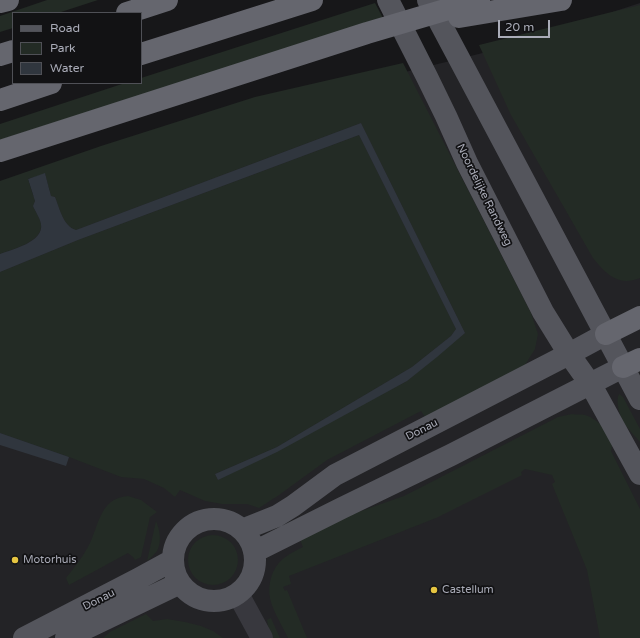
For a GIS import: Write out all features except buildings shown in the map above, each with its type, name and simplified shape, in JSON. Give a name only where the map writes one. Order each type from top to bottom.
[{"type":"highway","points":[[0,2],[8,0]]},
{"type":"highway","points":[[130,12],[167,0]]},
{"type":"highway","points":[[142,54],[312,0]]},
{"type":"highway","points":[[0,151],[367,33],[479,0]]},
{"type":"highway","points":[[367,33],[561,0]]},
{"type":"highway","points":[[0,55],[12,51]]},
{"type":"highway","points":[[0,100],[48,84]]},
{"type":"highway","points":[[606,334],[640,317]]},
{"type":"main road","name":"Noordelijke Randweg","points":[[388,0],[427,77],[467,162],[544,312],[569,354],[591,385],[640,474]]},
{"type":"main road","points":[[428,0],[606,334],[632,363],[640,399]]},
{"type":"main road","name":"Donau","points":[[242,530],[277,516],[335,475],[606,334]]},
{"type":"main road","points":[[254,552],[591,385],[632,363]]},
{"type":"main road","points":[[208,520],[220,520],[232,524],[242,530],[250,540],[254,552],[253,572],[247,584],[238,594],[223,600],[206,600],[191,595],[180,583],[175,572],[173,560],[175,547],[178,541],[186,530],[197,523],[208,520]]},
{"type":"main road","name":"Donau","points":[[24,638],[173,560]]},
{"type":"main road","name":"Donau","points":[[66,638],[180,583]]},
{"type":"street","points":[[238,594],[262,638]]},
{"type":"shaded area","points":[[640,3],[640,638],[0,638],[0,207],[401,73],[499,49]]},
{"type":"green space","points":[[47,0],[98,0],[61,12],[12,12],[12,28],[0,32],[0,16]]},
{"type":"green space","points":[[375,3],[383,18],[0,140],[0,124],[122,84],[142,84],[142,78]]},
{"type":"green space","points":[[640,5],[640,278],[625,281],[619,280],[608,274],[593,258],[511,115],[479,45]]},
{"type":"green space","points":[[403,63],[531,313],[538,334],[535,349],[523,368],[425,417],[421,411],[327,460],[259,508],[247,504],[222,504],[205,501],[180,490],[175,497],[164,488],[144,479],[121,477],[0,433],[0,272],[78,240],[359,135],[456,329],[451,336],[412,367],[277,447],[215,474],[218,480],[407,381],[465,333],[361,123],[76,230],[65,221],[55,197],[51,196],[45,174],[28,179],[35,201],[33,206],[41,224],[40,230],[37,236],[26,244],[0,254],[0,181],[101,146],[255,97]]},
{"type":"green space","points":[[619,394],[623,397],[640,429],[640,442],[623,422],[619,412]]},
{"type":"green space","points":[[572,414],[583,415],[594,419],[608,433],[613,442],[611,451],[640,509],[640,638],[600,638],[587,570],[552,484],[555,482],[552,475],[525,469],[521,472],[522,475],[436,518],[289,576],[291,584],[283,587],[285,591],[287,590],[307,638],[288,638],[272,606],[269,587],[273,572],[280,561],[303,547],[298,535],[307,530],[404,496],[558,417]]},
{"type":"green space","points":[[128,496],[141,500],[157,512],[150,517],[141,557],[135,560],[128,553],[69,585],[66,578],[81,559],[88,547],[101,515],[111,502],[118,498]]},
{"type":"green space","points":[[156,521],[159,528],[160,544],[157,551],[147,561]]},
{"type":"green space","points":[[218,535],[223,536],[231,542],[237,550],[237,570],[231,578],[223,584],[208,585],[203,584],[195,578],[189,570],[188,555],[189,550],[195,542],[203,536]]},
{"type":"green space","points":[[146,614],[153,621],[167,619],[201,626],[213,631],[223,638],[103,638],[110,632]]},
{"type":"green space","points":[[271,618],[280,638],[273,638],[269,631],[267,620]]},
{"type":"water","points":[[361,123],[465,333],[407,381],[277,452],[218,480],[215,474],[277,447],[412,367],[451,336],[456,329],[359,135],[78,240],[0,272],[0,254],[33,240],[38,236],[41,230],[39,217],[33,206],[35,201],[28,179],[45,173],[51,196],[55,197],[65,221],[76,230]]},
{"type":"water","points":[[0,433],[69,457],[66,466],[0,445]]},
{"type":"place","name":"Motorhuis","points":[[15,560]]},
{"type":"place","name":"Castellum","points":[[434,590]]}]
